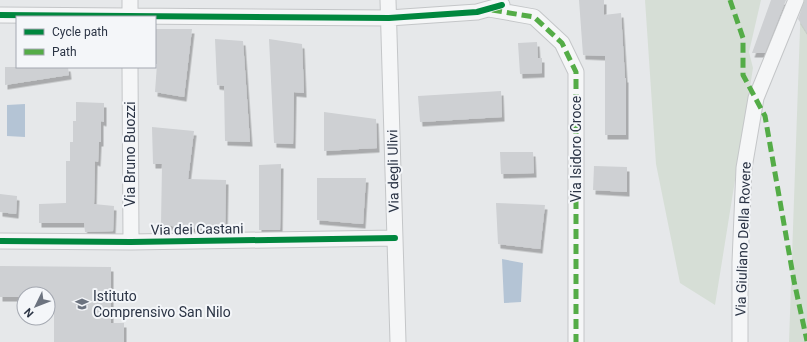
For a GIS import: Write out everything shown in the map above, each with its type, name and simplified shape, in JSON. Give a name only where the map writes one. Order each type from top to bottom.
[{"type":"street","points":[[130,0],[130,16]]},
{"type":"street","name":"Via degli Ulivi","points":[[388,0],[398,342]]},
{"type":"street","name":"Via Giuliano Della Rovere","points":[[740,342],[740,262],[744,168],[756,98],[796,0]]},
{"type":"street","points":[[156,17],[389,18],[477,12],[496,5]]},
{"type":"street","name":"Via Isidoro Croce","points":[[496,5],[534,17],[562,43],[576,72],[576,342]]},
{"type":"street","points":[[0,15],[65,16]]},
{"type":"street","name":"Via Bruno Buozzi","points":[[130,68],[131,242]]},
{"type":"street","name":"Via dei Castani","points":[[0,241],[131,242],[395,238]]},
{"type":"shaded area","points":[[645,0],[761,0],[749,52],[753,68],[715,305],[680,283],[656,164]]},
{"type":"shaded area","points":[[801,0],[807,0],[807,342],[789,342]]},
{"type":"water","points":[[25,104],[25,137],[7,136],[7,105]]},
{"type":"water","points":[[502,259],[523,263],[521,302],[504,303]]},
{"type":"building","points":[[579,0],[604,0],[604,15],[621,13],[626,78],[626,135],[605,135],[605,56],[583,55]]},
{"type":"building","points":[[771,0],[786,0],[765,53],[752,53]]},
{"type":"building","points":[[805,0],[807,0],[807,33],[798,19]]},
{"type":"building","points":[[156,29],[192,29],[184,97],[155,92],[157,64]]},
{"type":"building","points":[[215,39],[243,41],[250,142],[225,141],[224,86],[217,85]]},
{"type":"building","points":[[269,39],[302,44],[304,93],[294,92],[293,144],[274,143]]},
{"type":"building","points":[[537,42],[538,58],[542,58],[542,73],[520,74],[518,43]]},
{"type":"building","points":[[5,67],[68,68],[69,75],[5,85]]},
{"type":"building","points":[[501,91],[502,117],[420,122],[418,96]]},
{"type":"building","points":[[76,102],[104,103],[104,122],[101,121],[101,142],[99,142],[98,162],[95,161],[94,204],[114,206],[113,231],[85,232],[84,223],[39,223],[39,204],[66,203],[66,161],[70,161],[70,142],[73,142],[73,121],[76,121]]},
{"type":"building","points":[[324,112],[376,119],[377,148],[324,151]]},
{"type":"building","points":[[152,127],[194,131],[188,179],[226,180],[225,231],[161,225],[162,164],[153,164]]},
{"type":"building","points":[[500,152],[533,152],[534,173],[501,174]]},
{"type":"building","points":[[281,164],[280,230],[259,230],[259,165]]},
{"type":"building","points":[[594,166],[627,167],[627,192],[593,190]]},
{"type":"building","points":[[317,178],[366,178],[363,224],[317,220]]},
{"type":"building","points":[[0,194],[17,196],[16,214],[0,212]]},
{"type":"building","points":[[496,203],[545,205],[540,249],[498,244]]},
{"type":"building","points":[[0,266],[111,267],[111,323],[124,323],[124,342],[54,342],[54,326],[56,326],[56,286],[16,286],[16,297],[0,297]]},
{"type":"marked path","points":[[730,0],[743,38],[743,75],[765,116],[794,281],[807,341]]},
{"type":"marked path","points":[[492,10],[534,17],[562,43],[576,72],[576,342]]},
{"type":"cycle path","points":[[156,16],[389,18],[477,12],[502,5]]},
{"type":"cycle path","points":[[0,15],[130,16]]},
{"type":"cycle path","points":[[0,241],[131,242],[395,238]]},
{"type":"place","name":"Istituto Comprensivo San Nilo","points":[[82,304]]}]
